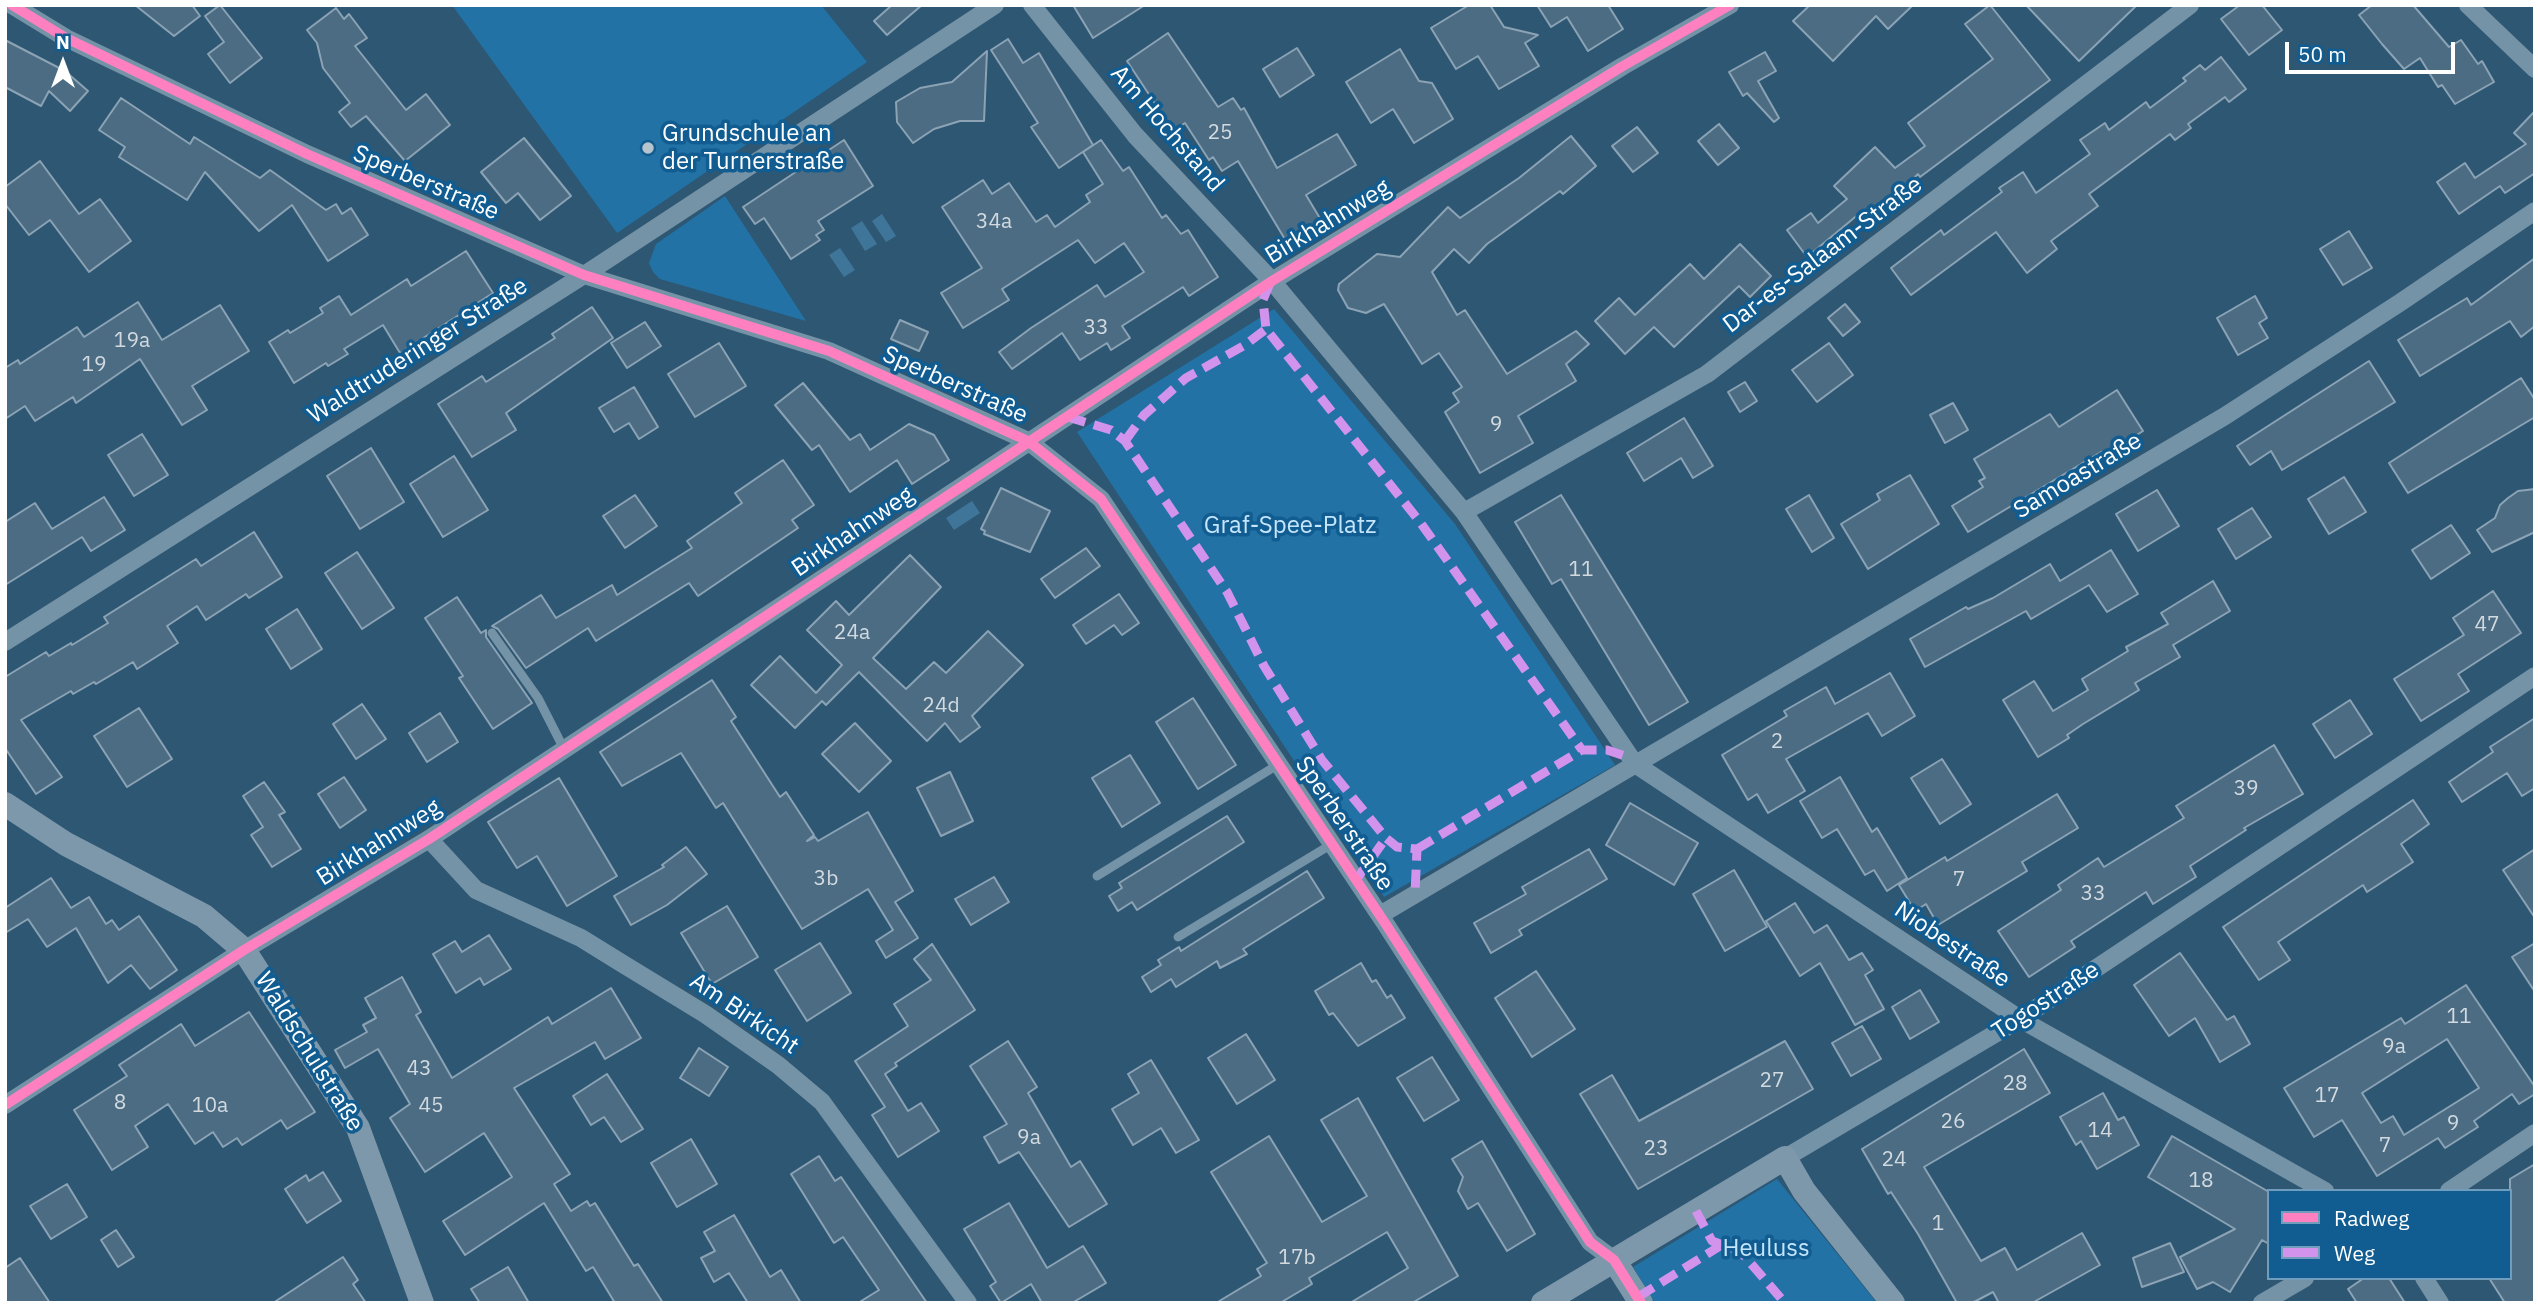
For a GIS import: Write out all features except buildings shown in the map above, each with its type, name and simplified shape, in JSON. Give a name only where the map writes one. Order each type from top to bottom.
[{"type":"street","name":"Sperberstraße","points":[[12,5],[66,38],[307,154],[584,275],[829,351],[1028,441],[1101,499],[1380,915],[1590,1242],[1614,1260]]},
{"type":"street","name":"Waldtruderinger Straße","points":[[5,642],[584,275],[995,5]]},
{"type":"street","name":"Am Hochstand","points":[[1032,5],[1135,135],[1272,281]]},
{"type":"street","name":"Birkhahnweg","points":[[5,1105],[244,950],[429,839],[1272,281],[1623,66],[1730,5]]},
{"type":"street","name":"Dar-es-Salaam-Straße","points":[[1464,512],[1707,374],[2190,5]]},
{"type":"street","points":[[2468,5],[2532,61]]},
{"type":"street","name":"Samoastraße","points":[[1635,764],[2225,416],[2535,211]]},
{"type":"street","points":[[1272,281],[1464,512],[1635,764],[1380,915]]},
{"type":"street","name":"Togostraße","points":[[1543,1303],[2021,1019],[2535,676]]},
{"type":"street","name":"Niobestraße","points":[[1635,764],[2021,1019],[2321,1189]]},
{"type":"street","name":"Waldschulstraße","points":[[5,804],[66,844],[204,916],[244,950],[358,1128],[415,1276],[422,1303]]},
{"type":"street","name":"Am Birkicht","points":[[429,839],[476,890],[581,938],[715,1021],[778,1065],[822,1102],[968,1303]]},
{"type":"street","points":[[2452,1189],[2535,1133]]},
{"type":"street","points":[[1785,1158],[1804,1191],[1893,1303]]},
{"type":"street","points":[[1614,1260],[1641,1303]]},
{"type":"street","points":[[2262,1303],[2302,1280]]},
{"type":"street","points":[[2425,1280],[2440,1303]]},
{"type":"lane","points":[[492,633],[538,698],[564,749]]},
{"type":"lane","points":[[1097,876],[1279,764]]},
{"type":"lane","points":[[1178,937],[1332,844]]},
{"type":"green space","name":"Grundschule an der Turnerstraße","points":[[452,5],[821,5],[867,62],[617,233]]},
{"type":"green space","points":[[725,196],[806,321],[660,279],[653,272],[649,263],[656,244]]},
{"type":"green space","name":"Graf-Spee-Platz","points":[[1274,309],[1455,524],[1615,765],[1384,897],[1077,432]]},
{"type":"green space","name":"Heuluss","points":[[1777,1179],[1877,1303],[1655,1303],[1633,1267]]},
{"type":"shaded area","points":[[882,214],[896,236],[886,242],[872,221]]},
{"type":"shaded area","points":[[862,221],[877,244],[865,251],[851,228]]},
{"type":"shaded area","points":[[840,248],[855,270],[844,277],[829,255]]},
{"type":"shaded area","points":[[972,501],[980,513],[954,530],[946,518]]},
{"type":"marked path","points":[[1270,283],[1263,300],[1266,329],[1420,522],[1582,750]]},
{"type":"marked path","points":[[1125,441],[1144,415],[1186,378],[1245,345],[1266,329]]},
{"type":"marked path","points":[[1068,417],[1111,430],[1125,441],[1227,592],[1264,666],[1322,760],[1386,838],[1397,847],[1417,849],[1415,894]]},
{"type":"marked path","points":[[1417,849],[1582,750],[1607,750],[1631,758]]},
{"type":"marked path","points":[[1356,880],[1386,838]]},
{"type":"marked path","points":[[1696,1211],[1712,1241],[1740,1251],[1785,1303]]},
{"type":"marked path","points":[[1638,1297],[1720,1246]]},
{"type":"cycle path","points":[[12,5],[66,38],[307,154],[584,275],[829,351],[1028,441],[1101,499],[1385,923],[1590,1242],[1614,1260],[1641,1303]]},
{"type":"cycle path","points":[[5,1105],[244,950],[429,839],[1272,281],[1623,66],[1730,5]]},
{"type":"place","name":"Grundschule an der Turnerstraße","points":[[648,148]]}]
